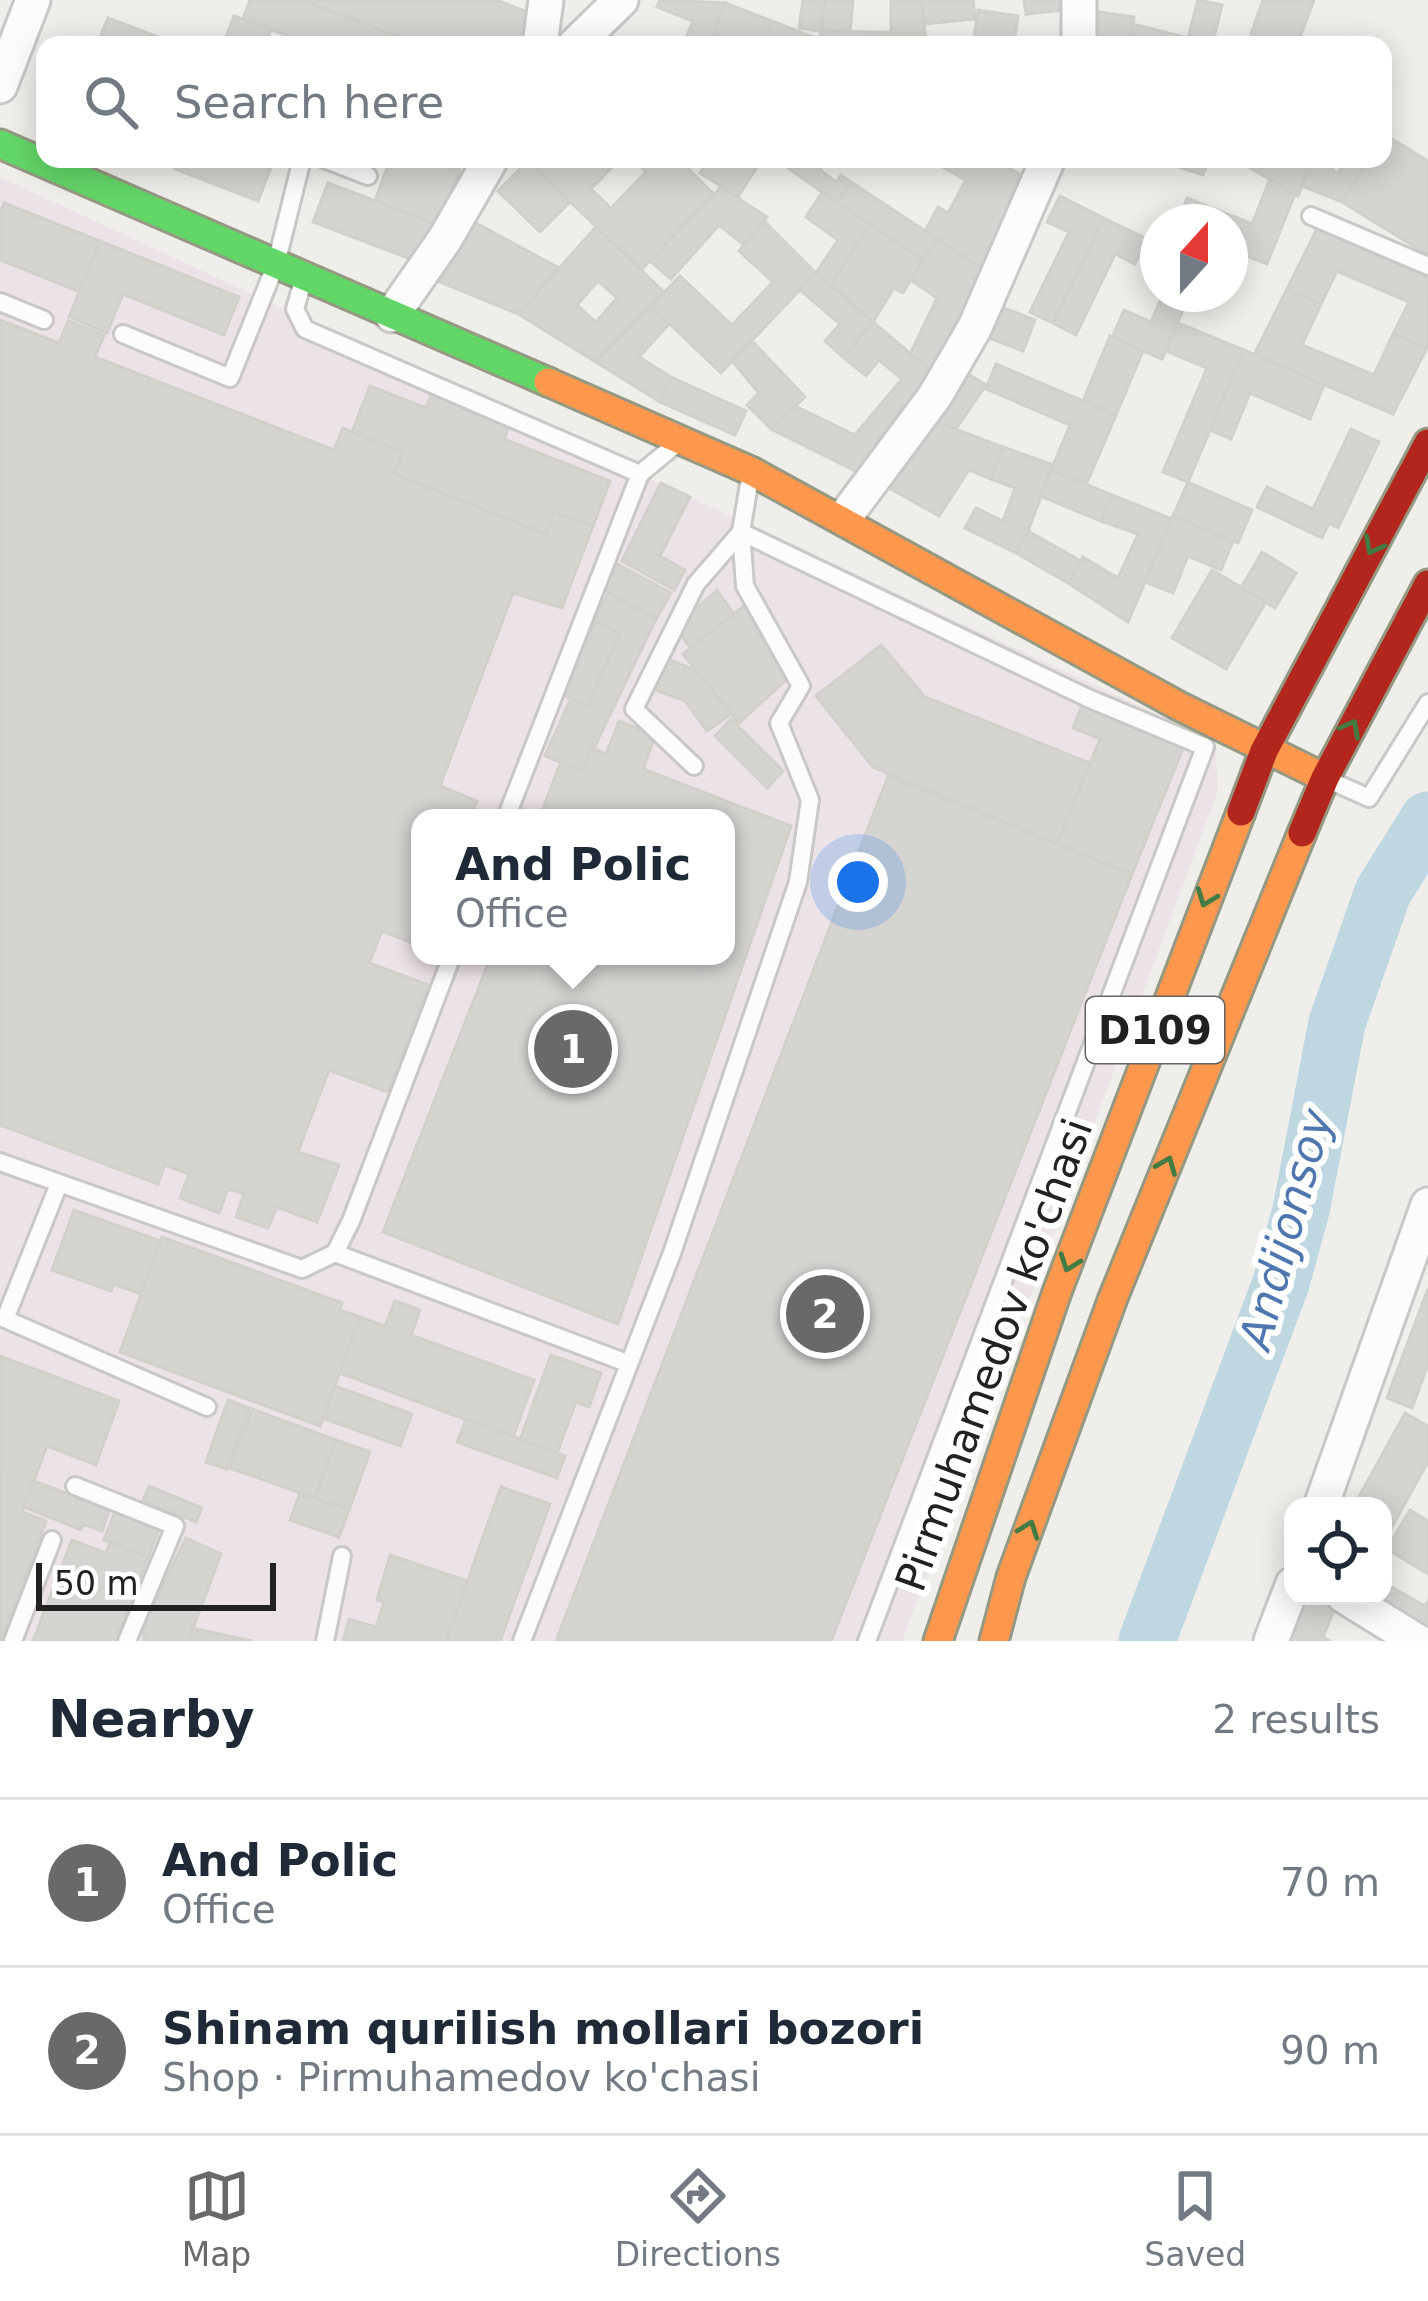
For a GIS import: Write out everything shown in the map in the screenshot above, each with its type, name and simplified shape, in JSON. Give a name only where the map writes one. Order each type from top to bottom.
[{"type":"main road","points":[[0,144],[36,160]]},
{"type":"main road","points":[[55,168],[752,471],[844,518],[1049,637],[1264,751],[1325,778]]},
{"type":"main road","name":"Pirmuhamedov ko'chasi","points":[[938,1641],[1058,1292],[1264,751],[1428,442]]},
{"type":"main road","name":"D109","points":[[994,1641],[1011,1577],[1113,1298],[1325,778],[1428,584]]},
{"type":"street","points":[[0,86],[33,0]]},
{"type":"street","points":[[541,36],[546,0]]},
{"type":"street","points":[[584,36],[622,0]]},
{"type":"street","points":[[1079,0],[1079,36]]},
{"type":"street","points":[[392,315],[446,239],[486,168]]},
{"type":"street","points":[[844,518],[935,396],[975,327],[1044,168]]},
{"type":"street","points":[[1324,1497],[1428,1204]]},
{"type":"street","points":[[1270,1641],[1285,1605]]},
{"type":"street","points":[[1359,1605],[1418,1641]]},
{"type":"lane","points":[[123,334],[230,378],[276,264],[300,168]]},
{"type":"lane","points":[[347,168],[368,176]]},
{"type":"lane","points":[[1312,216],[1428,266]]},
{"type":"lane","points":[[305,277],[295,309],[305,329],[640,474]]},
{"type":"lane","points":[[0,302],[44,320]]},
{"type":"lane","points":[[510,809],[640,474],[680,441]]},
{"type":"lane","points":[[522,1641],[672,1252],[798,883],[810,800],[779,723],[801,686],[745,586],[741,532],[752,471]]},
{"type":"lane","points":[[694,766],[634,709],[697,584],[741,532]]},
{"type":"lane","points":[[741,532],[1090,699],[1205,747],[867,1641]]},
{"type":"lane","points":[[1325,778],[1369,798],[1428,703]]},
{"type":"lane","points":[[0,1162],[302,1269],[335,1253],[351,1221],[449,965]]},
{"type":"lane","points":[[59,1184],[3,1318],[207,1407]]},
{"type":"lane","points":[[335,1253],[627,1363]]},
{"type":"lane","points":[[75,1486],[175,1526],[127,1641]]},
{"type":"lane","points":[[14,1641],[52,1540]]},
{"type":"lane","points":[[325,1641],[342,1556]]},
{"type":"shaded area","points":[[0,177],[1215,741],[1218,791],[902,1641],[0,1641]]},
{"type":"building","points":[[250,0],[303,0],[397,36],[287,36],[243,19]]},
{"type":"building","points":[[303,0],[496,0],[532,14],[523,36],[397,36]]},
{"type":"building","points":[[660,0],[725,3],[712,36],[687,36],[693,21],[657,7]]},
{"type":"building","points":[[803,0],[825,0],[821,31],[799,28]]},
{"type":"building","points":[[825,0],[853,0],[850,32],[821,31]]},
{"type":"building","points":[[891,0],[922,0],[925,33],[891,33]]},
{"type":"building","points":[[922,0],[973,0],[975,19],[924,24]]},
{"type":"building","points":[[1024,0],[1065,0],[1066,10],[1026,14]]},
{"type":"building","points":[[1198,0],[1222,5],[1214,36],[1189,36]]},
{"type":"building","points":[[1263,0],[1314,0],[1300,36],[1251,34]]},
{"type":"building","points":[[725,3],[772,21],[766,36],[713,34]]},
{"type":"building","points":[[978,10],[1018,16],[1015,36],[974,36]]},
{"type":"building","points":[[1086,10],[1134,17],[1131,36],[1082,36]]},
{"type":"building","points":[[234,16],[271,30],[269,36],[226,36]]},
{"type":"building","points":[[108,18],[155,36],[101,36]]},
{"type":"building","points":[[772,21],[810,36],[766,36]]},
{"type":"building","points":[[1133,24],[1180,36],[1131,36]]},
{"type":"building","points":[[821,31],[926,36],[820,36]]},
{"type":"building","points":[[1392,139],[1428,161],[1428,255],[1342,202],[1363,168],[1392,168]]},
{"type":"building","points":[[175,168],[271,168],[258,201]]},
{"type":"building","points":[[387,168],[460,170],[439,225],[375,201]]},
{"type":"building","points":[[521,168],[535,168],[570,202],[540,232],[498,191]]},
{"type":"building","points":[[535,168],[611,168],[591,189],[611,208],[646,172],[642,168],[687,168],[714,194],[641,270]]},
{"type":"building","points":[[703,168],[756,168],[738,197],[700,173]]},
{"type":"building","points":[[788,168],[821,168],[836,182],[841,175],[851,182],[837,203]]},
{"type":"building","points":[[944,168],[1009,168],[1027,178],[986,271],[925,231],[938,207],[948,213],[966,180]]},
{"type":"building","points":[[1250,168],[1309,168],[1298,196]]},
{"type":"building","points":[[1309,168],[1333,168],[1338,173],[1341,168],[1363,168],[1342,202],[1302,186]]},
{"type":"building","points":[[1270,179],[1295,194],[1267,264],[1248,256],[1248,222],[1252,224]]},
{"type":"building","points":[[851,182],[937,239],[923,260],[837,203]]},
{"type":"building","points":[[328,183],[439,225],[413,260],[313,222]]},
{"type":"building","points":[[721,187],[767,217],[744,245],[719,225],[671,279],[650,261]]},
{"type":"building","points":[[822,192],[869,224],[831,286],[816,273],[838,240],[806,217]]},
{"type":"building","points":[[1060,196],[1104,218],[1053,323],[1030,312],[1069,232],[1047,222]]},
{"type":"building","points":[[4,203],[100,241],[80,292],[0,260]]},
{"type":"building","points":[[1104,218],[1140,236],[1135,264],[1115,254],[1076,335],[1053,323]]},
{"type":"building","points":[[764,221],[816,273],[721,373],[651,306],[680,276],[732,325],[773,282],[739,251]]},
{"type":"building","points":[[474,222],[559,268],[518,314],[440,282]]},
{"type":"building","points":[[869,224],[923,260],[903,293],[894,288],[873,322],[831,286]]},
{"type":"building","points":[[596,227],[664,292],[596,362],[518,314]],"holes":[[[598,281],[617,298],[596,322],[577,305]]]},
{"type":"building","points":[[1317,229],[1428,277],[1427,348],[1393,334],[1409,302],[1337,271],[1321,304],[1287,289]]},
{"type":"building","points":[[937,239],[986,271],[936,376],[910,354],[937,298],[911,280]]},
{"type":"building","points":[[100,241],[239,297],[224,335],[123,294],[107,333],[69,317]]},
{"type":"building","points":[[816,273],[873,322],[843,357],[825,341],[840,324],[800,290]]},
{"type":"building","points":[[1287,289],[1321,304],[1302,345],[1374,375],[1393,334],[1427,348],[1393,414],[1254,355]]},
{"type":"building","points":[[996,305],[1035,320],[1023,351],[984,336]]},
{"type":"building","points":[[651,306],[669,324],[639,357],[671,377],[660,402],[596,362]]},
{"type":"building","points":[[1124,310],[1151,322],[1155,312],[1182,312],[1162,359],[1112,338]]},
{"type":"building","points":[[0,320],[59,343],[68,321],[104,335],[95,357],[334,450],[343,428],[403,452],[394,474],[546,534],[554,512],[593,526],[562,608],[513,593],[440,786],[477,801],[474,809],[411,809],[411,942],[382,931],[369,963],[428,985],[388,1092],[329,1070],[298,1152],[339,1165],[317,1222],[277,1207],[268,1228],[236,1217],[244,1194],[228,1189],[219,1213],[180,1198],[189,1174],[165,1165],[158,1184],[0,1125]]},
{"type":"building","points":[[873,322],[939,378],[857,472],[771,429],[795,406],[855,435],[902,379],[879,360],[866,376],[843,357]]},
{"type":"building","points":[[1178,323],[1244,350],[1188,482],[1163,472],[1207,368],[1166,351]]},
{"type":"building","points":[[1110,336],[1143,351],[1116,415],[1083,401]]},
{"type":"building","points":[[752,341],[805,397],[771,429],[747,405],[759,393],[732,361]]},
{"type":"building","points":[[1244,350],[1324,385],[1310,419],[1250,393],[1231,439],[1210,430]]},
{"type":"building","points":[[996,364],[1116,415],[1086,485],[1051,470],[1070,425],[986,389]]},
{"type":"building","points":[[963,371],[986,385],[956,429],[929,419]]},
{"type":"building","points":[[671,377],[746,411],[735,435],[660,402]]},
{"type":"building","points":[[370,386],[426,408],[433,390],[511,421],[504,439],[610,481],[593,526],[554,512],[546,534],[394,474],[403,452],[352,432]]},
{"type":"building","points":[[929,419],[1003,447],[991,479],[969,470],[939,516],[882,484]]},
{"type":"building","points":[[1351,429],[1379,442],[1338,528],[1329,523],[1322,538],[1257,507],[1267,487],[1313,509]]},
{"type":"building","points":[[1003,447],[1053,465],[1016,553],[965,528],[976,508],[1003,521],[1015,488],[991,479]]},
{"type":"building","points":[[1051,470],[1112,495],[1101,521],[1040,496]]},
{"type":"building","points":[[1188,482],[1252,510],[1238,543],[1173,516]]},
{"type":"building","points":[[661,483],[690,497],[660,556],[685,570],[674,590],[622,561]]},
{"type":"building","points":[[1112,495],[1172,519],[1128,622],[1068,583],[1083,557],[1118,578],[1138,534],[1101,521]]},
{"type":"building","points":[[1173,516],[1233,541],[1221,570],[1188,556],[1173,593],[1145,582]]},
{"type":"building","points":[[1028,531],[1081,561],[1068,583],[1016,553]]},
{"type":"building","points":[[1262,552],[1296,573],[1275,608],[1241,588]]},
{"type":"building","points":[[617,564],[671,593],[656,619],[603,590]]},
{"type":"building","points":[[1212,570],[1266,602],[1226,669],[1172,638]]},
{"type":"building","points":[[717,590],[734,614],[691,649],[677,629],[689,609],[694,611]]},
{"type":"building","points":[[608,593],[656,619],[583,771],[545,756],[571,698],[587,706],[620,633],[595,621]]},
{"type":"building","points":[[744,606],[781,657],[786,680],[739,723],[683,654]]},
{"type":"building","points":[[595,621],[620,633],[587,706],[561,694]]},
{"type":"building","points":[[881,645],[925,697],[1090,763],[1057,844],[873,767],[816,696]]},
{"type":"building","points":[[664,658],[696,670],[731,714],[707,731],[685,701],[653,689]]},
{"type":"building","points":[[1084,700],[1186,741],[1132,874],[1057,844],[1100,739],[1073,728]]},
{"type":"building","points":[[731,719],[783,771],[767,788],[715,736]]},
{"type":"building","points":[[619,721],[655,736],[643,769],[791,826],[618,1324],[383,1232],[487,965],[735,965],[735,809],[543,809],[561,762],[583,771],[592,748],[606,754]]},
{"type":"building","points":[[888,776],[1132,874],[831,1641],[556,1641]]},
{"type":"building","points":[[74,1210],[160,1241],[141,1294],[113,1284],[111,1291],[52,1270]]},
{"type":"building","points":[[162,1237],[342,1303],[340,1310],[360,1317],[320,1426],[120,1352]]},
{"type":"building","points":[[1428,1289],[1428,1364],[1412,1408],[1387,1398]]},
{"type":"building","points":[[395,1301],[420,1310],[411,1335],[534,1380],[513,1437],[340,1373],[360,1317],[385,1326]]},
{"type":"building","points":[[551,1355],[601,1373],[589,1407],[576,1402],[557,1453],[520,1440]]},
{"type":"building","points":[[0,1356],[119,1401],[96,1465],[47,1446],[22,1512],[46,1521],[1,1641]]},
{"type":"building","points":[[335,1386],[412,1414],[400,1446],[323,1418]]},
{"type":"building","points":[[228,1400],[249,1408],[227,1469],[206,1462]]},
{"type":"building","points":[[252,1409],[336,1440],[315,1498],[230,1468]]},
{"type":"building","points":[[1405,1413],[1428,1426],[1428,1462],[1392,1527],[1392,1497],[1359,1497]]},
{"type":"building","points":[[466,1419],[565,1456],[557,1478],[457,1442]]},
{"type":"building","points":[[336,1440],[370,1452],[349,1510],[315,1498]]},
{"type":"building","points":[[34,1481],[109,1510],[102,1531],[83,1524],[81,1530],[24,1507]]},
{"type":"building","points":[[149,1486],[202,1508],[196,1522],[143,1500]]},
{"type":"building","points":[[501,1487],[550,1504],[500,1641],[446,1641]]},
{"type":"building","points":[[300,1493],[349,1510],[339,1537],[290,1520]]},
{"type":"building","points":[[1410,1510],[1428,1521],[1428,1574],[1392,1552],[1392,1541]]},
{"type":"building","points":[[115,1512],[159,1529],[148,1557],[104,1540]]},
{"type":"building","points":[[186,1538],[221,1554],[188,1641],[143,1641],[145,1635],[140,1632]]},
{"type":"building","points":[[72,1540],[106,1553],[110,1542],[148,1557],[116,1641],[33,1641]]},
{"type":"building","points":[[390,1555],[467,1581],[446,1641],[343,1641],[349,1619],[376,1627],[384,1602],[377,1600]]},
{"type":"building","points":[[1392,1587],[1425,1606],[1428,1601],[1428,1637],[1373,1605],[1392,1605]]},
{"type":"building","points":[[1300,1605],[1336,1605],[1323,1637],[1330,1641],[1281,1641]]},
{"type":"building","points":[[192,1628],[252,1641],[188,1641]]},
{"type":"waterway","name":"Andijonsoy","points":[[1147,1641],[1281,1283],[1301,1210],[1337,1023],[1383,892],[1428,820]]},
{"type":"traffic: fast","points":[[0,144],[36,160]]},
{"type":"traffic: fast","points":[[55,168],[548,382]]},
{"type":"traffic: slow","points":[[548,382],[751,471],[1179,706],[1325,778]]},
{"type":"traffic: slow","points":[[938,1641],[1057,1292],[1241,812]]},
{"type":"traffic: slow","points":[[994,1641],[1011,1577],[1113,1298],[1302,833]]},
{"type":"traffic: jam","points":[[1241,812],[1264,751],[1428,443]]},
{"type":"traffic: jam","points":[[1302,833],[1325,778],[1428,584]]},
{"type":"place","name":"And Polic","points":[[573,1049]]},
{"type":"place","name":"Shinam qurilish mollari bozori","points":[[825,1314]]}]
